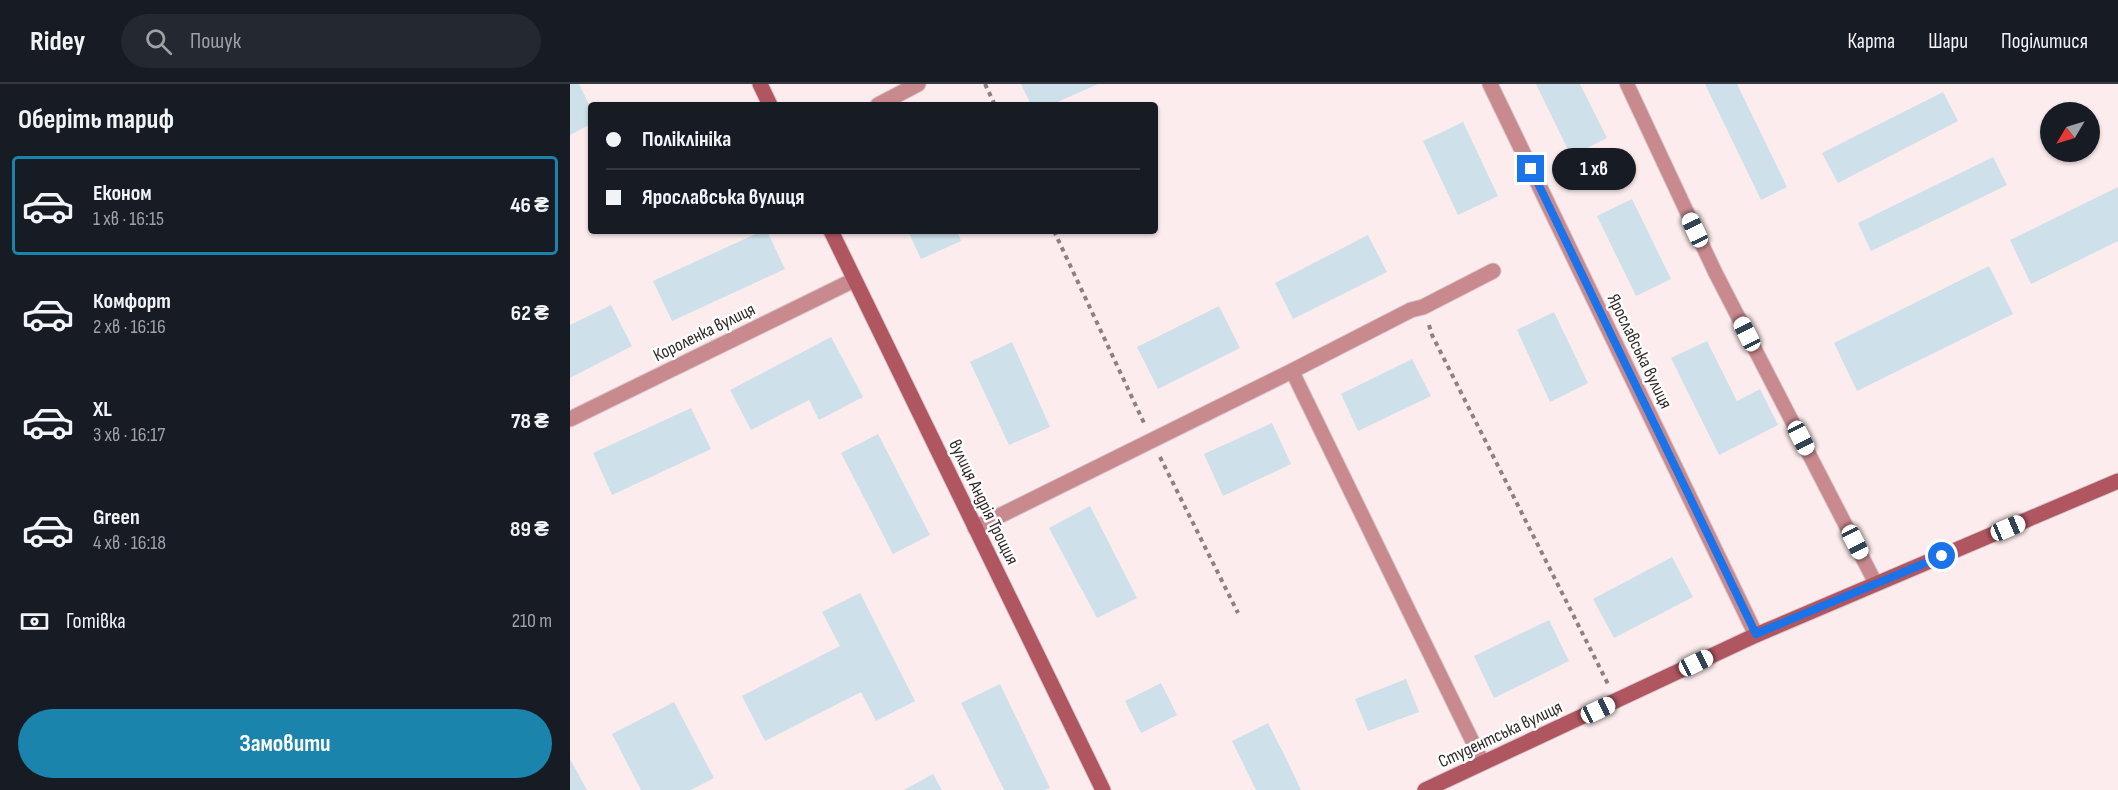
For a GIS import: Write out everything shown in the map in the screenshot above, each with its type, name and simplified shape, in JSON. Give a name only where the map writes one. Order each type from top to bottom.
[{"type":"street","points":[[760,84],[769,102]]},
{"type":"street","points":[[884,102],[918,84]]},
{"type":"street","name":"Ярославська вулиця","points":[[1490,84],[1756,634]]},
{"type":"street","name":"вулиця Андрія Трощия","points":[[832,234],[1103,790]]},
{"type":"street","points":[[975,528],[1493,271]]},
{"type":"street","name":"Короленка вулиця","points":[[570,419],[854,280]]},
{"type":"street","name":"Студентська вулиця","points":[[1425,790],[1617,702],[1756,634],[2118,481]]},
{"type":"lane","points":[[1627,84],[1715,272],[1876,584]]},
{"type":"lane","points":[[1292,371],[1483,763]]},
{"type":"path","points":[[985,84],[994,102]]},
{"type":"path","points":[[1424,307],[1432,335],[1617,702]]},
{"type":"building","points":[[570,84],[579,84],[588,102],[588,126],[570,135]]},
{"type":"building","points":[[1021,84],[1098,84],[1058,102],[1030,102]]},
{"type":"building","points":[[1536,84],[1580,84],[1607,138],[1571,156]]},
{"type":"building","points":[[1705,84],[1737,84],[1787,187],[1761,200]]},
{"type":"building","points":[[1943,92],[1958,121],[1838,183],[1822,153]]},
{"type":"building","points":[[1463,122],[1498,196],[1458,215],[1423,141]]},
{"type":"building","points":[[1993,157],[2007,185],[1871,251],[1858,223]]},
{"type":"building","points":[[2118,187],[2118,241],[2031,284],[2010,240]]},
{"type":"building","points":[[1632,199],[1671,279],[1636,296],[1597,216]]},
{"type":"building","points":[[755,234],[768,234],[785,269],[672,321],[653,281]]},
{"type":"building","points":[[909,234],[958,234],[961,241],[921,259]]},
{"type":"building","points":[[1368,235],[1387,272],[1293,319],[1275,283]]},
{"type":"building","points":[[1989,266],[2013,314],[1857,391],[1834,343]]},
{"type":"building","points":[[611,305],[632,346],[570,378],[570,325]]},
{"type":"building","points":[[1219,306],[1240,348],[1158,389],[1137,347]]},
{"type":"building","points":[[1554,312],[1588,383],[1550,402],[1517,330]]},
{"type":"building","points":[[831,337],[863,397],[819,420],[809,400],[751,430],[730,390]]},
{"type":"building","points":[[1707,341],[1737,401],[1760,389],[1778,425],[1719,455],[1671,358]]},
{"type":"building","points":[[1012,342],[1050,427],[1009,445],[970,362]]},
{"type":"building","points":[[1412,359],[1431,396],[1358,431],[1341,394]]},
{"type":"building","points":[[691,408],[711,449],[612,495],[593,453]]},
{"type":"building","points":[[1272,423],[1291,464],[1223,496],[1204,454]]},
{"type":"building","points":[[878,434],[930,535],[893,554],[841,453]]},
{"type":"building","points":[[1090,506],[1137,598],[1097,618],[1049,528]]},
{"type":"building","points":[[1672,557],[1693,597],[1614,638],[1593,599]]},
{"type":"building","points":[[860,593],[915,701],[876,721],[861,692],[765,741],[742,696],[840,646],[822,612]]},
{"type":"building","points":[[1549,620],[1569,661],[1494,698],[1474,656]]},
{"type":"building","points":[[1406,679],[1419,712],[1368,731],[1355,699]]},
{"type":"building","points":[[1161,683],[1177,715],[1141,733],[1125,701]]},
{"type":"building","points":[[1000,684],[1050,788],[1004,790],[961,703]]},
{"type":"building","points":[[674,702],[714,778],[691,790],[641,790],[612,734]]},
{"type":"building","points":[[1268,723],[1301,790],[1256,790],[1232,741]]},
{"type":"building","points":[[570,759],[587,790],[570,790]]},
{"type":"building","points":[[933,774],[942,790],[904,790]]},
{"type":"route","points":[[1531,169],[1756,634],[1942,556]]}]
